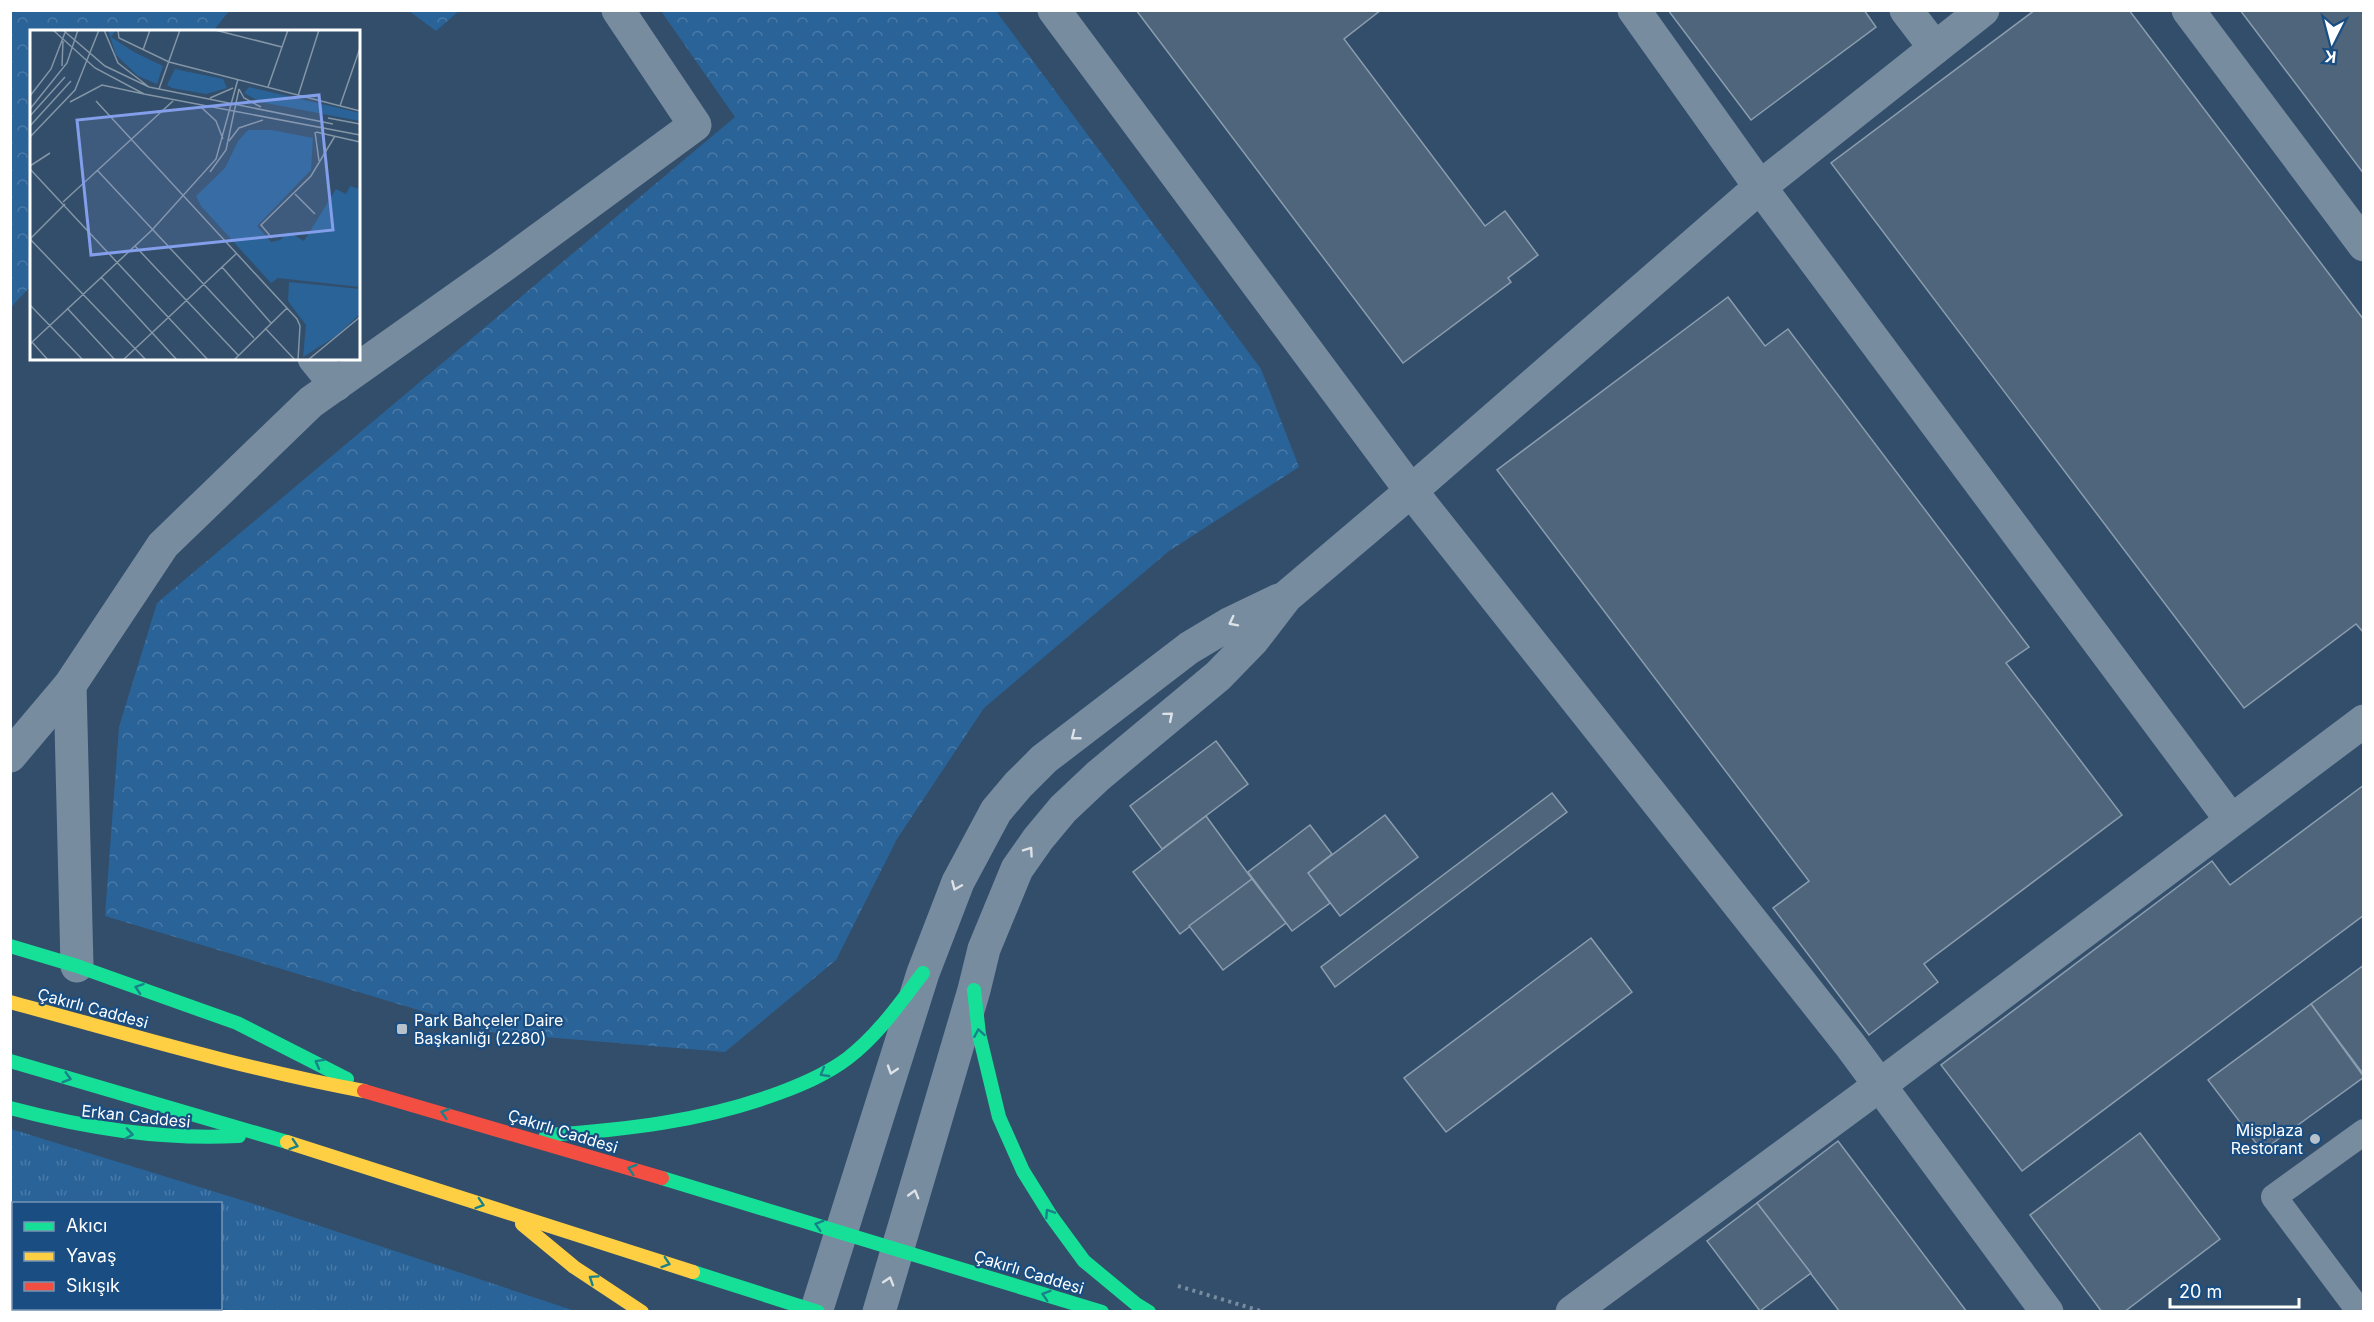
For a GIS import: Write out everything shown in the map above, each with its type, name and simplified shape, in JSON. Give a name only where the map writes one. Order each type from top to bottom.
[{"type":"main road","points":[[10,946],[77,966],[237,1023],[306,1056],[370,1092]]},
{"type":"main road","points":[[524,1136],[634,1130],[687,1121],[747,1106],[807,1082],[847,1059],[876,1032],[923,973]]},
{"type":"main road","points":[[974,990],[979,1034],[999,1117],[1023,1171],[1084,1262],[1136,1304],[1149,1311]]},
{"type":"main road","name":"Çakırlı Caddesi","points":[[10,1002],[237,1064],[293,1078],[370,1092],[524,1136],[1101,1311]]},
{"type":"main road","points":[[10,1061],[261,1134],[816,1311]]},
{"type":"main road","name":"Erkan Caddesi","points":[[10,1108],[72,1125],[139,1136],[198,1139],[261,1134]]},
{"type":"main road","points":[[508,1212],[574,1267],[642,1311]]},
{"type":"street","points":[[10,756],[70,685],[163,545],[311,402],[695,125],[618,10]]},
{"type":"street","points":[[1053,10],[1412,492],[1880,1085],[2047,1311]]},
{"type":"street","points":[[1634,10],[1760,186],[2232,820]]},
{"type":"street","points":[[1906,10],[1935,48]]},
{"type":"street","points":[[879,1311],[974,990],[984,949],[1017,869],[1063,809],[1218,676],[1252,640],[1286,597],[1412,492],[1760,186],[1983,10]]},
{"type":"street","points":[[2188,10],[2364,245]]},
{"type":"street","points":[[316,360],[336,385]]},
{"type":"street","points":[[816,1311],[923,973],[958,882],[996,811],[1044,759],[1189,648],[1229,624],[1286,597]]},
{"type":"street","points":[[70,685],[77,966]]},
{"type":"street","points":[[1572,1311],[1880,1085],[2364,721]]},
{"type":"lane","points":[[2360,1311],[2274,1197],[2364,1131]]},
{"type":"path","points":[[1169,1281],[1189,1290],[1264,1311]]},
{"type":"green space","points":[[11,10],[229,11],[214,30],[30,30],[30,287],[11,307]]},
{"type":"green space","points":[[409,11],[459,11],[436,31]]},
{"type":"green space","points":[[661,11],[996,11],[1261,369],[1299,467],[1169,551],[984,708],[897,839],[836,960],[725,1052],[495,1033],[105,916],[119,727],[157,603],[735,117]]},
{"type":"green space","points":[[11,1129],[248,1202],[575,1311],[229,1311],[222,1308],[222,1202],[12,1202],[11,1235]]},
{"type":"building","points":[[1136,10],[1381,10],[1344,39],[1485,226],[1505,211],[1538,255],[1508,278],[1511,282],[1403,363]]},
{"type":"building","points":[[1668,10],[1864,10],[1876,27],[1751,120]]},
{"type":"building","points":[[2035,10],[2129,10],[2364,320],[2364,633],[2356,624],[2244,708],[1831,163]]},
{"type":"building","points":[[2240,10],[2364,10],[2364,174]]},
{"type":"building","points":[[1728,297],[1765,346],[1788,329],[2029,647],[2006,663],[2122,815],[1924,964],[1938,982],[1869,1035],[1773,908],[1809,881],[1497,470]]},
{"type":"building","points":[[1216,741],[1248,784],[1162,849],[1130,806]]},
{"type":"building","points":[[2364,785],[2364,915],[2022,1171],[1941,1065],[2212,861],[2230,885]]},
{"type":"building","points":[[1552,793],[1567,812],[1335,987],[1321,967]]},
{"type":"building","points":[[1385,815],[1418,857],[1340,916],[1308,873]]},
{"type":"building","points":[[1206,816],[1252,879],[1180,934],[1133,872]]},
{"type":"building","points":[[1310,825],[1332,854],[1308,873],[1330,903],[1292,931],[1248,872]]},
{"type":"building","points":[[1252,879],[1286,923],[1223,970],[1189,926]]},
{"type":"building","points":[[1591,938],[1632,992],[1446,1132],[1404,1078]]},
{"type":"building","points":[[2364,965],[2364,1075],[2311,1004]]},
{"type":"building","points":[[2311,1004],[2364,1077],[2262,1151],[2208,1080]]},
{"type":"building","points":[[2140,1133],[2220,1239],[2124,1312],[2102,1312],[2030,1215]]},
{"type":"building","points":[[1838,1141],[1967,1312],[1840,1312],[1757,1203]]},
{"type":"building","points":[[1757,1203],[1811,1273],[1760,1311],[1707,1241]]},
{"type":"traffic: fast","points":[[10,946],[77,966],[237,1023],[347,1079]]},
{"type":"traffic: fast","points":[[546,1135],[664,1123],[750,1103],[806,1082],[832,1069],[859,1049],[888,1018],[923,973]]},
{"type":"traffic: fast","points":[[974,990],[979,1034],[999,1117],[1023,1171],[1051,1216],[1084,1261],[1149,1312]]},
{"type":"traffic: fast","points":[[10,1061],[287,1142]]},
{"type":"traffic: fast","points":[[10,1108],[123,1131],[181,1136],[239,1136]]},
{"type":"traffic: fast","points":[[662,1178],[1102,1312]]},
{"type":"traffic: fast","points":[[693,1272],[818,1312]]},
{"type":"traffic: slow","points":[[10,1002],[230,1062],[364,1091]]},
{"type":"traffic: slow","points":[[287,1142],[693,1272]]},
{"type":"traffic: slow","points":[[522,1224],[574,1267],[642,1312]]},
{"type":"traffic: jam","points":[[364,1091],[662,1178]]},
{"type":"place","name":"Park Bahçeler Dai̇re Başkanlığı (2280)","points":[[402,1029]]},
{"type":"place","name":"Misplaza Restorant","points":[[2315,1139]]}]
